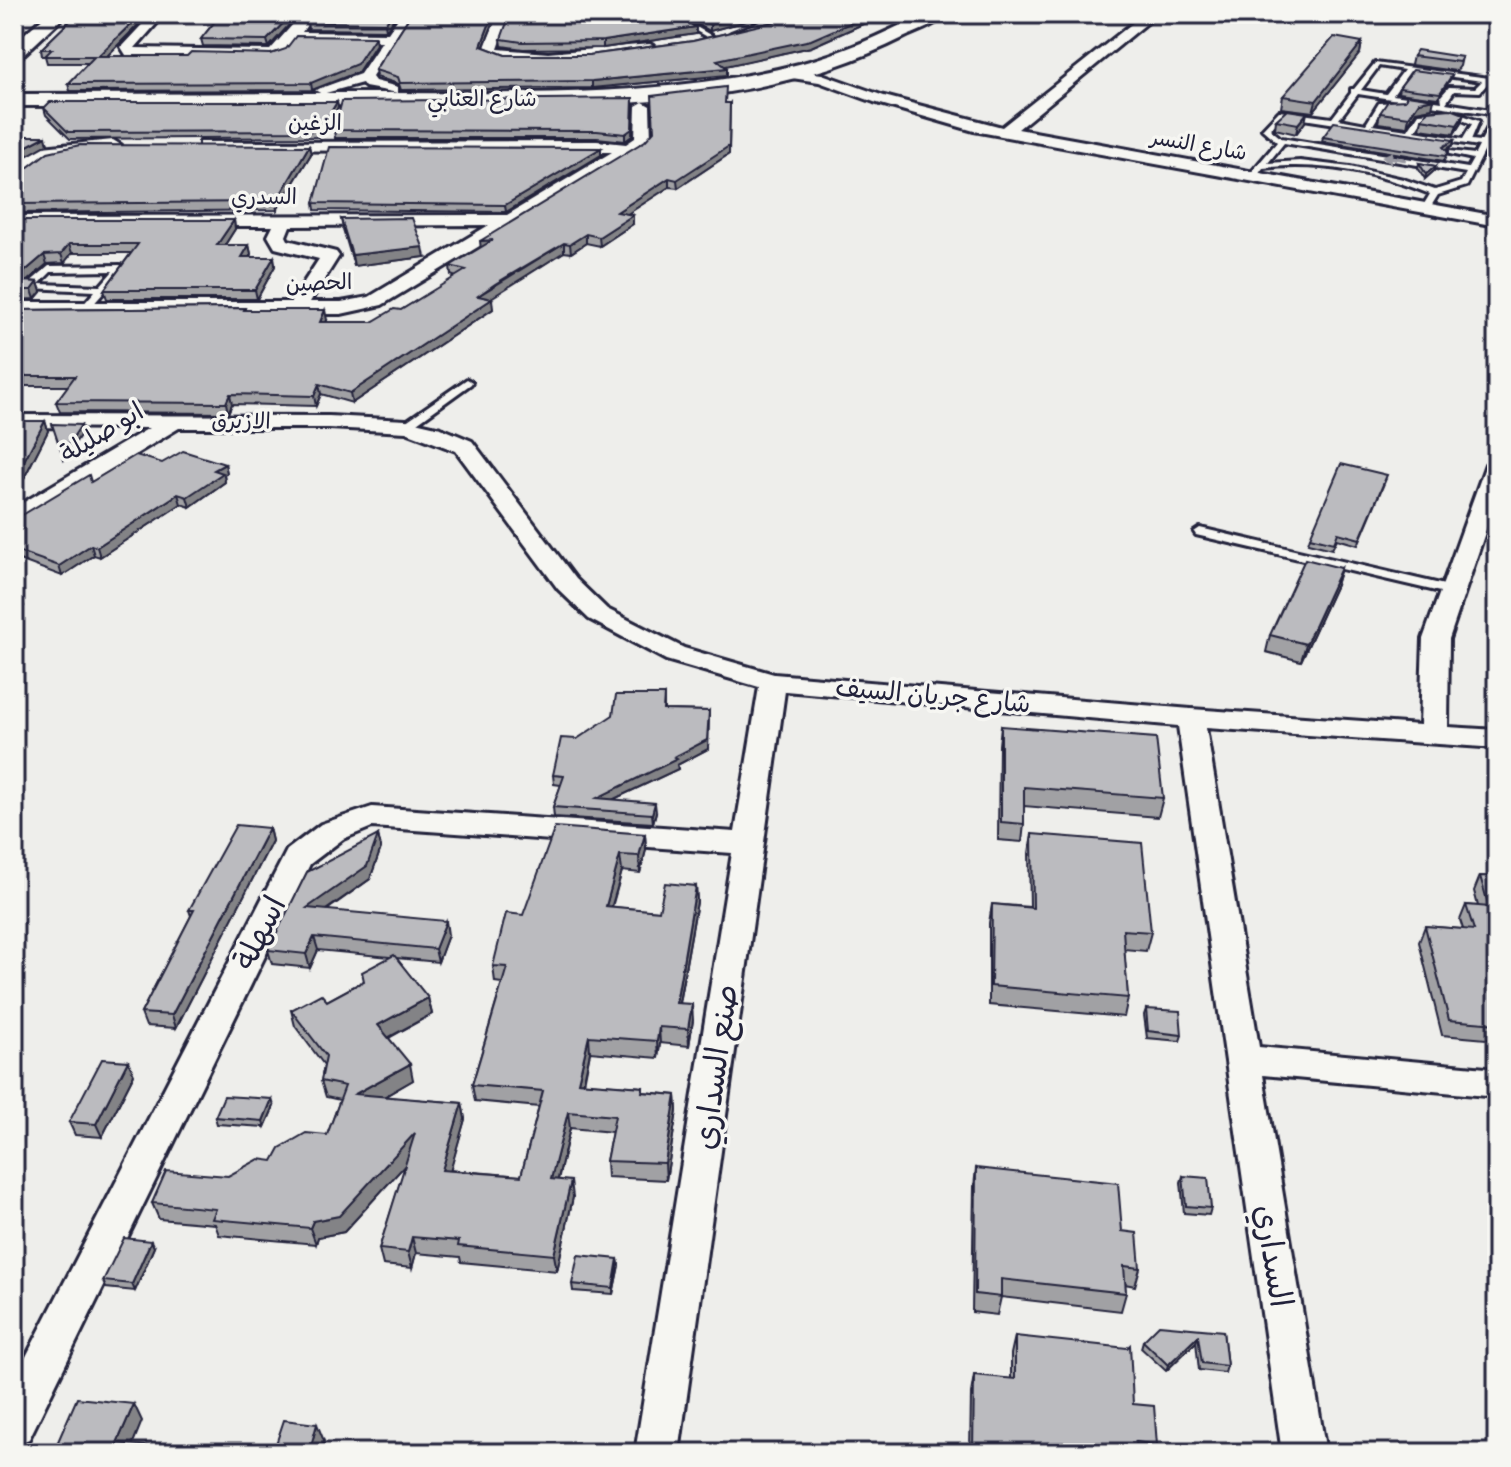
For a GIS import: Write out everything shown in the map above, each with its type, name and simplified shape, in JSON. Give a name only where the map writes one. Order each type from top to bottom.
[{"type":"street","points":[[14,34],[34,14]]},
{"type":"street","points":[[14,34],[41,14]]},
{"type":"street","points":[[14,53],[58,14]]},
{"type":"street","points":[[159,14],[128,47],[131,52],[272,54],[280,51],[309,14]]},
{"type":"street","points":[[322,90],[365,77],[407,14]]},
{"type":"street","points":[[504,14],[491,47],[491,52],[503,55],[570,55],[659,47]]},
{"type":"street","points":[[684,44],[755,29],[792,14]]},
{"type":"street","name":"شارع العنابي","points":[[20,88],[609,88],[714,77],[778,65],[835,48],[903,14]]},
{"type":"street","name":"شارع العنابي","points":[[14,102],[619,96],[651,100],[826,63],[882,44],[937,14]]},
{"type":"street","points":[[1005,132],[1152,14]]},
{"type":"street","points":[[292,36],[393,37]]},
{"type":"street","name":"شارع النسر","points":[[826,63],[830,71],[841,78],[894,104]]},
{"type":"street","name":"شارع النسر","points":[[785,73],[822,78],[894,104],[1005,132],[1258,172],[1425,209],[1497,221]]},
{"type":"street","points":[[365,77],[370,84],[393,90]]},
{"type":"street","points":[[20,88],[225,93],[256,90]]},
{"type":"street","points":[[628,149],[643,139],[651,100]]},
{"type":"street","points":[[14,180],[38,154],[48,150],[82,145],[129,145]]},
{"type":"street","name":"الزغين","points":[[192,145],[606,146],[628,149]]},
{"type":"street","name":"الحصين","points":[[14,308],[341,308],[375,301],[515,220],[628,149]]},
{"type":"street","points":[[284,219],[277,236],[281,244],[330,256],[297,308]]},
{"type":"street","name":"السدري","points":[[14,221],[515,220]]},
{"type":"street","name":"الازيرق","points":[[14,421],[177,420],[406,426],[464,446]]},
{"type":"street","name":"ابو صليلة","points":[[14,518],[177,420]]},
{"type":"street","name":"شارع جريان السيف","points":[[464,446],[567,584],[598,614],[675,654],[773,682],[1191,718],[1497,739]]},
{"type":"street","points":[[1434,734],[1436,639],[1491,500],[1497,464]]},
{"type":"street","name":"صنع السداري","points":[[657,1453],[773,682]]},
{"type":"street","name":"السداري","points":[[1191,718],[1304,1453]]},
{"type":"street","name":"اسهلة","points":[[14,1424],[298,858],[317,839],[340,825],[372,817],[749,844]]},
{"type":"street","points":[[1243,1059],[1497,1083]]},
{"type":"lane","points":[[669,14],[714,39]]},
{"type":"lane","points":[[1335,119],[1377,64],[1497,81]]},
{"type":"lane","points":[[1388,96],[1409,68]]},
{"type":"lane","points":[[1443,102],[1452,89],[1477,90],[1487,80]]},
{"type":"lane","points":[[1258,172],[1301,163],[1407,182],[1435,193],[1461,187],[1497,113],[1443,102],[1354,91]]},
{"type":"lane","points":[[1367,126],[1386,104],[1451,113],[1476,123],[1466,141]]},
{"type":"lane","points":[[1471,171],[1281,140],[1266,129],[1282,113],[1483,144]]},
{"type":"lane","points":[[1411,132],[1422,115],[1451,113]]},
{"type":"lane","points":[[1350,151],[1356,139]]},
{"type":"lane","points":[[1258,172],[1281,140]]},
{"type":"lane","points":[[1449,153],[1478,157]]},
{"type":"lane","points":[[1425,209],[1435,193]]},
{"type":"lane","points":[[86,307],[121,268],[49,269],[31,286],[102,289]]},
{"type":"lane","points":[[406,426],[467,382]]},
{"type":"lane","points":[[1200,532],[1453,591]]},
{"type":"shaded area","points":[[1497,572],[1497,687],[1488,682],[1487,601]]},
{"type":"building","points":[[77,14],[141,14],[98,56],[187,56],[191,52],[271,54],[286,49],[296,36],[375,37],[357,64],[311,83],[68,84],[95,56],[45,56],[52,49],[41,49]]},
{"type":"building","points":[[221,14],[292,14],[267,40],[201,39]]},
{"type":"building","points":[[312,14],[392,14],[385,23],[307,22]]},
{"type":"building","points":[[411,14],[493,14],[481,46],[505,55],[589,55],[693,41],[777,21],[791,14],[871,14],[811,40],[717,60],[727,68],[592,81],[400,83],[398,77],[375,70]]},
{"type":"building","points":[[510,14],[672,14],[696,27],[603,41],[522,42],[501,39]]},
{"type":"building","points":[[691,14],[748,14],[710,25]]},
{"type":"building","points":[[1334,37],[1362,42],[1316,101],[1283,96]]},
{"type":"building","points":[[1417,50],[1462,57],[1459,62],[1413,56]]},
{"type":"building","points":[[1413,70],[1452,75],[1440,93],[1399,88]]},
{"type":"building","points":[[726,87],[725,103],[730,103],[729,146],[677,180],[669,178],[617,212],[633,215],[599,237],[586,234],[570,244],[564,243],[495,284],[478,296],[492,299],[350,393],[319,384],[314,396],[230,394],[226,403],[56,402],[75,376],[14,376],[14,308],[325,310],[320,322],[372,322],[394,309],[401,310],[466,270],[450,266],[493,240],[480,241],[645,141],[654,131],[652,96]]},
{"type":"building","points":[[1407,95],[1434,99],[1419,102],[1409,117],[1380,113],[1388,101],[1405,100]]},
{"type":"building","points":[[633,98],[632,129],[625,134],[597,131],[334,130],[342,101]]},
{"type":"building","points":[[50,102],[337,102],[319,131],[68,132],[44,108]]},
{"type":"building","points":[[1451,109],[1464,114],[1457,125],[1422,119],[1428,111]]},
{"type":"building","points":[[1287,110],[1307,113],[1298,124],[1276,120]]},
{"type":"building","points":[[1334,122],[1454,140],[1443,147],[1448,152],[1445,156],[1323,137]]},
{"type":"building","points":[[14,136],[46,136],[14,156]]},
{"type":"building","points":[[80,145],[309,146],[276,202],[14,204],[14,178],[48,152]]},
{"type":"building","points":[[329,147],[601,148],[505,205],[314,203]]},
{"type":"building","points":[[1419,163],[1436,166],[1426,174]]},
{"type":"building","points":[[412,218],[423,247],[352,255],[341,219]]},
{"type":"building","points":[[14,220],[234,220],[217,245],[249,245],[242,257],[274,257],[255,290],[104,290],[138,244],[69,244],[61,254],[44,255],[23,273],[23,281],[38,282],[32,290],[14,290]]},
{"type":"building","points":[[14,421],[45,421],[19,470],[14,470]]},
{"type":"building","points":[[52,424],[81,425],[62,454]]},
{"type":"building","points":[[183,451],[225,464],[214,470],[223,473],[187,497],[178,494],[97,547],[91,545],[59,566],[14,550],[14,520],[89,475],[91,482],[136,455],[162,463]]},
{"type":"building","points":[[1341,464],[1387,475],[1360,539],[1338,533],[1334,543],[1310,537]]},
{"type":"building","points":[[1305,559],[1341,568],[1306,644],[1270,635]]},
{"type":"building","points":[[616,695],[664,695],[663,710],[709,711],[707,740],[674,757],[677,759],[597,798],[655,803],[652,814],[553,807],[564,776],[553,775],[561,738],[577,739],[613,715]]},
{"type":"building","points":[[1001,726],[1156,738],[1163,798],[1024,787],[1024,824],[1001,822]]},
{"type":"building","points":[[236,825],[269,828],[172,1015],[141,1013],[194,910],[189,910]]},
{"type":"building","points":[[555,827],[645,834],[639,856],[620,855],[606,906],[659,911],[665,883],[696,886],[676,1003],[692,1004],[688,1029],[659,1027],[657,1041],[589,1036],[578,1082],[643,1087],[642,1092],[676,1095],[665,1163],[606,1161],[615,1116],[568,1112],[551,1179],[571,1181],[554,1255],[458,1246],[459,1241],[412,1237],[408,1252],[379,1249],[415,1133],[339,1216],[313,1221],[310,1228],[212,1219],[216,1209],[152,1203],[166,1171],[228,1176],[259,1159],[273,1161],[280,1148],[306,1133],[327,1135],[345,1086],[321,1081],[326,1056],[291,1010],[321,994],[327,1001],[364,981],[362,972],[394,955],[428,998],[378,1025],[410,1064],[355,1094],[462,1103],[442,1170],[521,1176],[543,1091],[472,1085],[507,967],[493,966],[506,913],[523,915]]},
{"type":"building","points":[[1032,834],[1142,843],[1151,932],[1123,930],[1128,998],[991,986],[992,904],[1033,908]]},
{"type":"building","points":[[378,835],[367,866],[307,908],[446,921],[435,949],[314,937],[306,954],[268,950],[307,872]]},
{"type":"building","points":[[1480,876],[1497,877],[1497,1024],[1449,1020],[1425,926],[1474,930],[1466,905],[1489,907]]},
{"type":"building","points":[[1146,1009],[1180,1011],[1182,1035],[1148,1031]]},
{"type":"building","points":[[102,1059],[128,1061],[96,1124],[69,1122]]},
{"type":"building","points":[[224,1096],[272,1099],[263,1121],[215,1117]]},
{"type":"building","points":[[976,1168],[1118,1183],[1122,1231],[1137,1233],[1140,1268],[1124,1266],[1126,1293],[1001,1279],[1001,1297],[975,1294]]},
{"type":"building","points":[[1183,1176],[1208,1178],[1211,1208],[1186,1206]]},
{"type":"building","points":[[124,1238],[151,1241],[132,1284],[103,1281]]},
{"type":"building","points":[[578,1255],[618,1259],[613,1288],[572,1284]]},
{"type":"building","points":[[1159,1325],[1223,1331],[1227,1366],[1202,1363],[1198,1336],[1168,1365],[1143,1341]]},
{"type":"building","points":[[1015,1336],[1127,1348],[1130,1345],[1133,1404],[1154,1406],[1157,1445],[1136,1442],[1137,1453],[973,1453],[974,1375],[1015,1379]]},
{"type":"building","points":[[77,1398],[134,1404],[117,1443],[235,1453],[53,1453]]},
{"type":"building","points":[[284,1420],[317,1424],[309,1453],[273,1453]]}]
